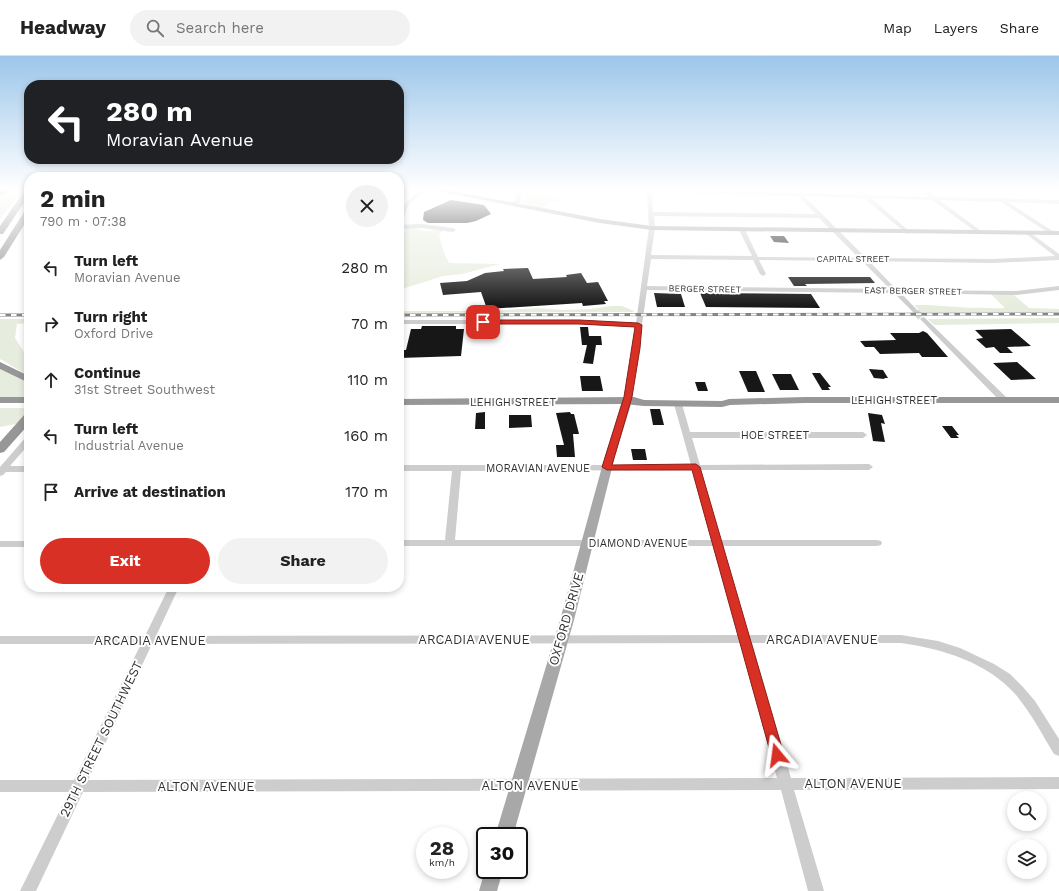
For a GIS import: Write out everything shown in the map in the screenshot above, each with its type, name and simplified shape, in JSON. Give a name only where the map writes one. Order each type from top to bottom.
[{"type":"highway","points":[[1,257],[18,229]]},
{"type":"highway","points":[[0,365],[24,377]]},
{"type":"highway","name":"LEHIGH STREET","points":[[626,401],[642,398],[661,398],[723,399],[729,402]]},
{"type":"highway","points":[[0,400],[24,400]]},
{"type":"highway","name":"LEHIGH STREET","points":[[404,402],[626,401],[644,403],[722,404],[729,402],[805,400],[1059,400]]},
{"type":"highway","points":[[0,406],[24,406]]},
{"type":"highway","points":[[0,449],[24,423]]},
{"type":"main road","points":[[696,229],[1056,233]]},
{"type":"main road","name":"OXFORD DRIVE","points":[[506,827],[588,543],[607,467],[626,401]]},
{"type":"main road","points":[[488,891],[491,879]]},
{"type":"street","points":[[445,229],[453,230]]},
{"type":"street","points":[[626,401],[634,366],[638,325],[652,229]]},
{"type":"street","points":[[903,229],[907,232]]},
{"type":"street","points":[[975,229],[979,232]]},
{"type":"street","points":[[742,230],[763,274]]},
{"type":"street","points":[[836,231],[916,312]]},
{"type":"street","points":[[1028,232],[1059,258]]},
{"type":"street","name":"CAPITAL STREET","points":[[648,257],[993,261],[1059,258]]},
{"type":"street","name":"BERGER STREET","points":[[644,288],[767,289]]},
{"type":"street","name":"EAST BERGER STREET","points":[[767,289],[1016,292],[1059,288]]},
{"type":"street","points":[[923,319],[1004,400]]},
{"type":"street","points":[[404,322],[579,322],[638,325]]},
{"type":"street","points":[[678,404],[816,891]]},
{"type":"street","name":"HOE STREET","points":[[687,435],[863,435]]},
{"type":"street","points":[[2,471],[24,446]]},
{"type":"street","name":"MORAVIAN AVENUE","points":[[404,468],[869,467]]},
{"type":"street","points":[[450,543],[457,468]]},
{"type":"street","points":[[2,471],[24,469]]},
{"type":"street","name":"DIAMOND AVENUE","points":[[404,543],[877,542]]},
{"type":"street","points":[[0,544],[24,544]]},
{"type":"street","name":"29TH STREET SOUTHWEST","points":[[28,891],[172,592]]},
{"type":"street","name":"ARCADIA AVENUE","points":[[0,640],[744,638],[901,639],[922,641],[948,647],[975,658],[991,668],[1019,691],[1031,704],[1059,750]]},
{"type":"street","name":"ALTON AVENUE","points":[[0,786],[1059,783]]},
{"type":"green space","points":[[406,230],[443,230],[439,235],[444,253],[449,263],[500,264],[462,274],[443,276],[404,288],[404,232]]},
{"type":"green space","points":[[991,294],[1013,294],[1029,308],[1059,309],[1059,312],[921,312],[914,305],[1005,308]]},
{"type":"green space","points":[[622,306],[634,311],[404,313],[404,311],[488,311],[538,308],[562,310]]},
{"type":"green space","points":[[1059,318],[1059,323],[938,325],[934,325],[928,319]]},
{"type":"green space","points":[[0,319],[24,319],[24,323],[17,324],[15,338],[24,352],[24,373],[0,359]]},
{"type":"green space","points":[[0,369],[24,381],[24,397],[0,397]]},
{"type":"green space","points":[[0,408],[24,408],[24,417],[16,424],[0,427]]},
{"type":"building","points":[[770,236],[784,236],[789,243],[774,242]]},
{"type":"building","points":[[528,268],[533,279],[567,277],[566,275],[581,273],[587,283],[598,282],[608,301],[604,301],[606,304],[583,306],[582,303],[487,309],[481,292],[443,295],[440,283],[467,281],[485,273],[504,271],[503,269]]},
{"type":"building","points":[[788,277],[870,277],[875,283],[805,284],[807,286],[794,286]]},
{"type":"building","points":[[654,293],[681,294],[685,307],[657,307]]},
{"type":"building","points":[[700,293],[811,294],[820,308],[706,307]]},
{"type":"building","points":[[422,326],[456,326],[456,329],[464,329],[461,356],[404,358],[404,350],[406,350],[411,329],[421,329]]},
{"type":"building","points":[[580,327],[588,327],[589,336],[601,336],[602,345],[596,345],[593,364],[583,363],[587,345],[582,345]]},
{"type":"building","points":[[1011,329],[1031,346],[1007,347],[1013,353],[1000,353],[994,347],[986,348],[976,339],[983,338],[975,330]]},
{"type":"building","points":[[923,331],[927,333],[948,357],[922,357],[919,353],[880,354],[874,347],[865,347],[860,341],[896,340],[890,333],[919,333]]},
{"type":"building","points":[[1017,362],[1036,379],[1011,380],[993,363]]},
{"type":"building","points":[[869,369],[883,370],[888,378],[874,378]]},
{"type":"building","points":[[739,371],[756,371],[765,392],[748,392]]},
{"type":"building","points":[[812,373],[820,373],[831,387],[828,387],[830,390],[822,390]]},
{"type":"building","points":[[772,374],[791,374],[799,390],[780,390]]},
{"type":"building","points":[[580,376],[600,376],[603,391],[582,391]]},
{"type":"building","points":[[695,382],[705,382],[708,391],[698,391]]},
{"type":"building","points":[[650,409],[660,409],[664,425],[653,425]]},
{"type":"building","points":[[485,412],[485,429],[475,429],[476,413]]},
{"type":"building","points":[[570,412],[571,414],[574,414],[579,434],[573,434],[575,457],[557,457],[556,445],[564,445],[556,413]]},
{"type":"building","points":[[868,413],[882,415],[885,424],[881,423],[885,442],[873,441]]},
{"type":"building","points":[[509,415],[531,415],[532,427],[509,428]]},
{"type":"building","points":[[942,426],[952,426],[959,435],[956,435],[959,438],[951,438]]},
{"type":"building","points":[[631,449],[645,449],[647,460],[633,460]]},
{"type":"tunnel","points":[[916,312],[923,319]]},
{"type":"railway","points":[[404,315],[1059,314]]},
{"type":"railway","points":[[0,315],[24,315]]},
{"type":"route","points":[[483,322],[600,322],[638,325],[628,397],[607,467],[696,467],[777,755]]}]
